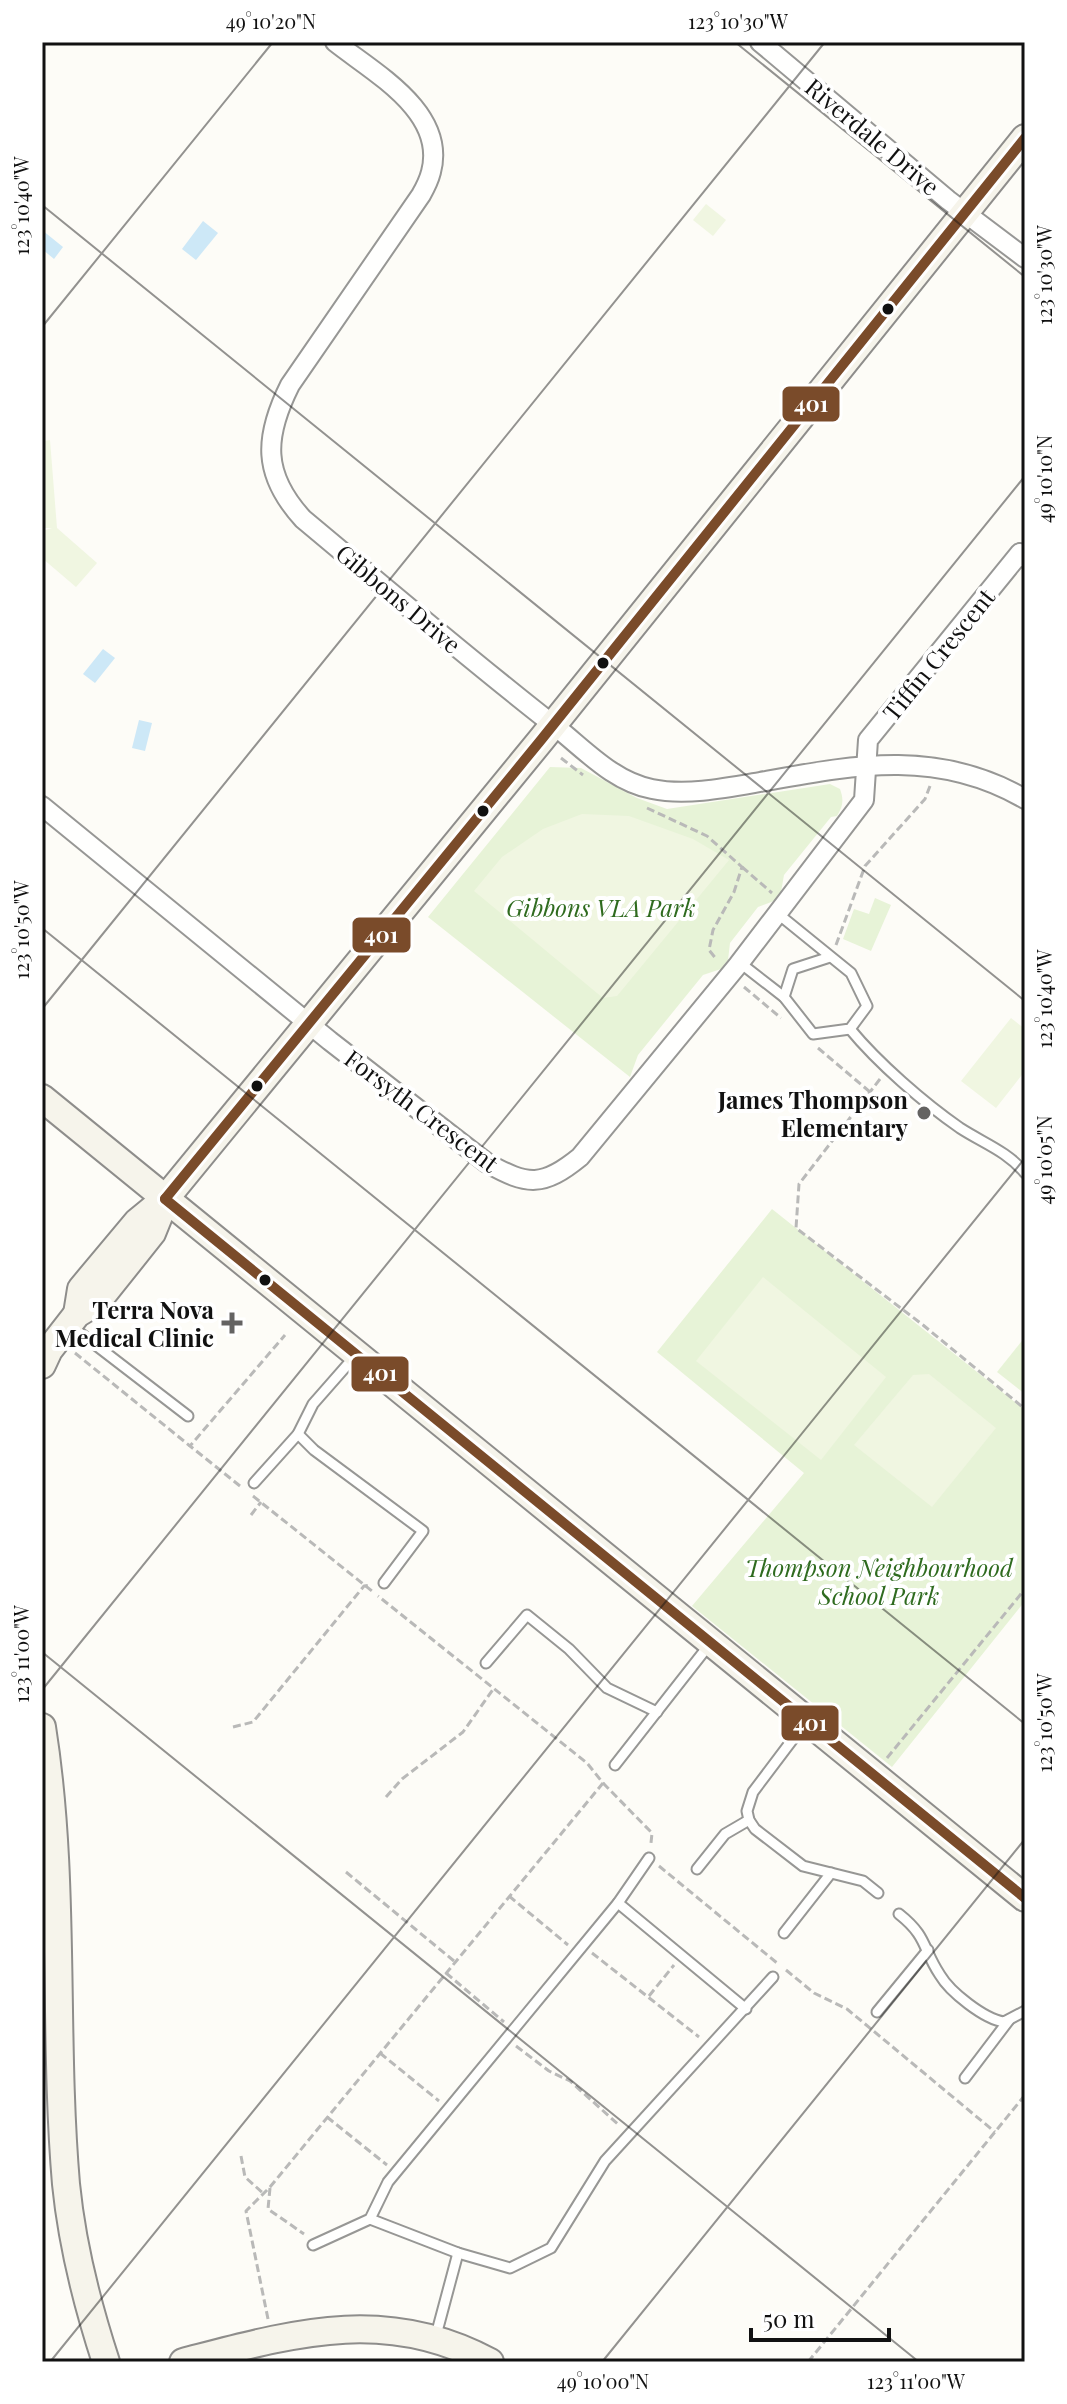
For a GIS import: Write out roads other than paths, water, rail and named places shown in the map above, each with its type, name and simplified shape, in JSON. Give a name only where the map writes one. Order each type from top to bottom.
[{"type":"main road","points":[[42,1365],[49,1350],[73,1319],[97,1302],[152,1233],[165,1199],[553,725],[1025,138]]},
{"type":"main road","points":[[42,1098],[1025,1898]]},
{"type":"main road","points":[[42,1727],[49,1769],[55,1867],[66,2185],[82,2278],[106,2362]]},
{"type":"main road","points":[[183,2362],[259,2342],[355,2327],[435,2339],[490,2362]]},
{"type":"street","name":"Gibbons Drive","points":[[335,42],[402,96],[425,120],[433,144],[432,171],[421,195],[290,385],[277,411],[271,435],[275,478],[288,502],[303,519],[616,774],[652,789],[690,791],[732,787],[864,765],[910,764],[963,774],[1025,799]]},
{"type":"street","name":"Riverdale Drive","points":[[768,44],[965,213],[1025,258]]},
{"type":"street","name":"Tiffin Crescent","points":[[864,765],[868,740],[1020,553],[1025,558]]},
{"type":"street","name":"Forsyth Crescent","points":[[42,806],[309,1025],[487,1163],[511,1177],[531,1181],[557,1175],[580,1157],[864,800],[864,765]]},
{"type":"lane","points":[[731,964],[784,997],[813,1034],[850,1029],[867,1006],[851,973],[830,957],[778,906]]},
{"type":"lane","points":[[784,997],[793,969],[830,957]]},
{"type":"lane","points":[[850,1029],[872,1056],[960,1127],[1013,1158],[1025,1173]]},
{"type":"lane","points":[[73,1319],[188,1416]]},
{"type":"lane","points":[[254,1483],[298,1434],[313,1404],[357,1355]]},
{"type":"lane","points":[[298,1434],[314,1450],[423,1531],[384,1583]]},
{"type":"lane","points":[[486,1663],[527,1615],[569,1649],[607,1688],[657,1712]]},
{"type":"lane","points":[[615,1765],[711,1643]]},
{"type":"lane","points":[[807,1721],[753,1792],[747,1811],[749,1820],[755,1829],[803,1866],[863,1881],[878,1893]]},
{"type":"lane","points":[[697,1869],[725,1834],[749,1820]]},
{"type":"lane","points":[[315,2244],[370,2219],[388,2182],[618,1903],[649,1858]]},
{"type":"lane","points":[[784,1933],[831,1873]]},
{"type":"lane","points":[[618,1903],[746,2009]]},
{"type":"lane","points":[[899,1914],[915,1926],[939,1975],[948,1985],[985,2016],[994,2020],[1010,2020]]},
{"type":"lane","points":[[877,2012],[928,1950]]},
{"type":"lane","points":[[370,2219],[458,2253],[510,2268],[551,2248],[605,2161],[773,1977]]},
{"type":"lane","points":[[965,2078],[1010,2020],[1025,2011]]},
{"type":"lane","points":[[435,2339],[458,2253]]},
{"type":"water","points":[[203,221],[218,233],[196,260],[182,249]]},
{"type":"water","points":[[42,230],[63,247],[54,259],[42,249]]},
{"type":"water","points":[[103,649],[115,658],[95,683],[83,674]]},
{"type":"water","points":[[139,720],[152,723],[145,751],[132,748]]},
{"type":"place","name":"James Thompson Elementary","points":[[924,1113]]},
{"type":"place","name":"Terra Nova Medical Clinic","points":[[232,1323]]},
{"type":"park label","name":"Gibbons VLA Park","points":[[601,907]]},
{"type":"park label","name":"Thompson Neighbourhood School Park","points":[[879,1581]]}]
